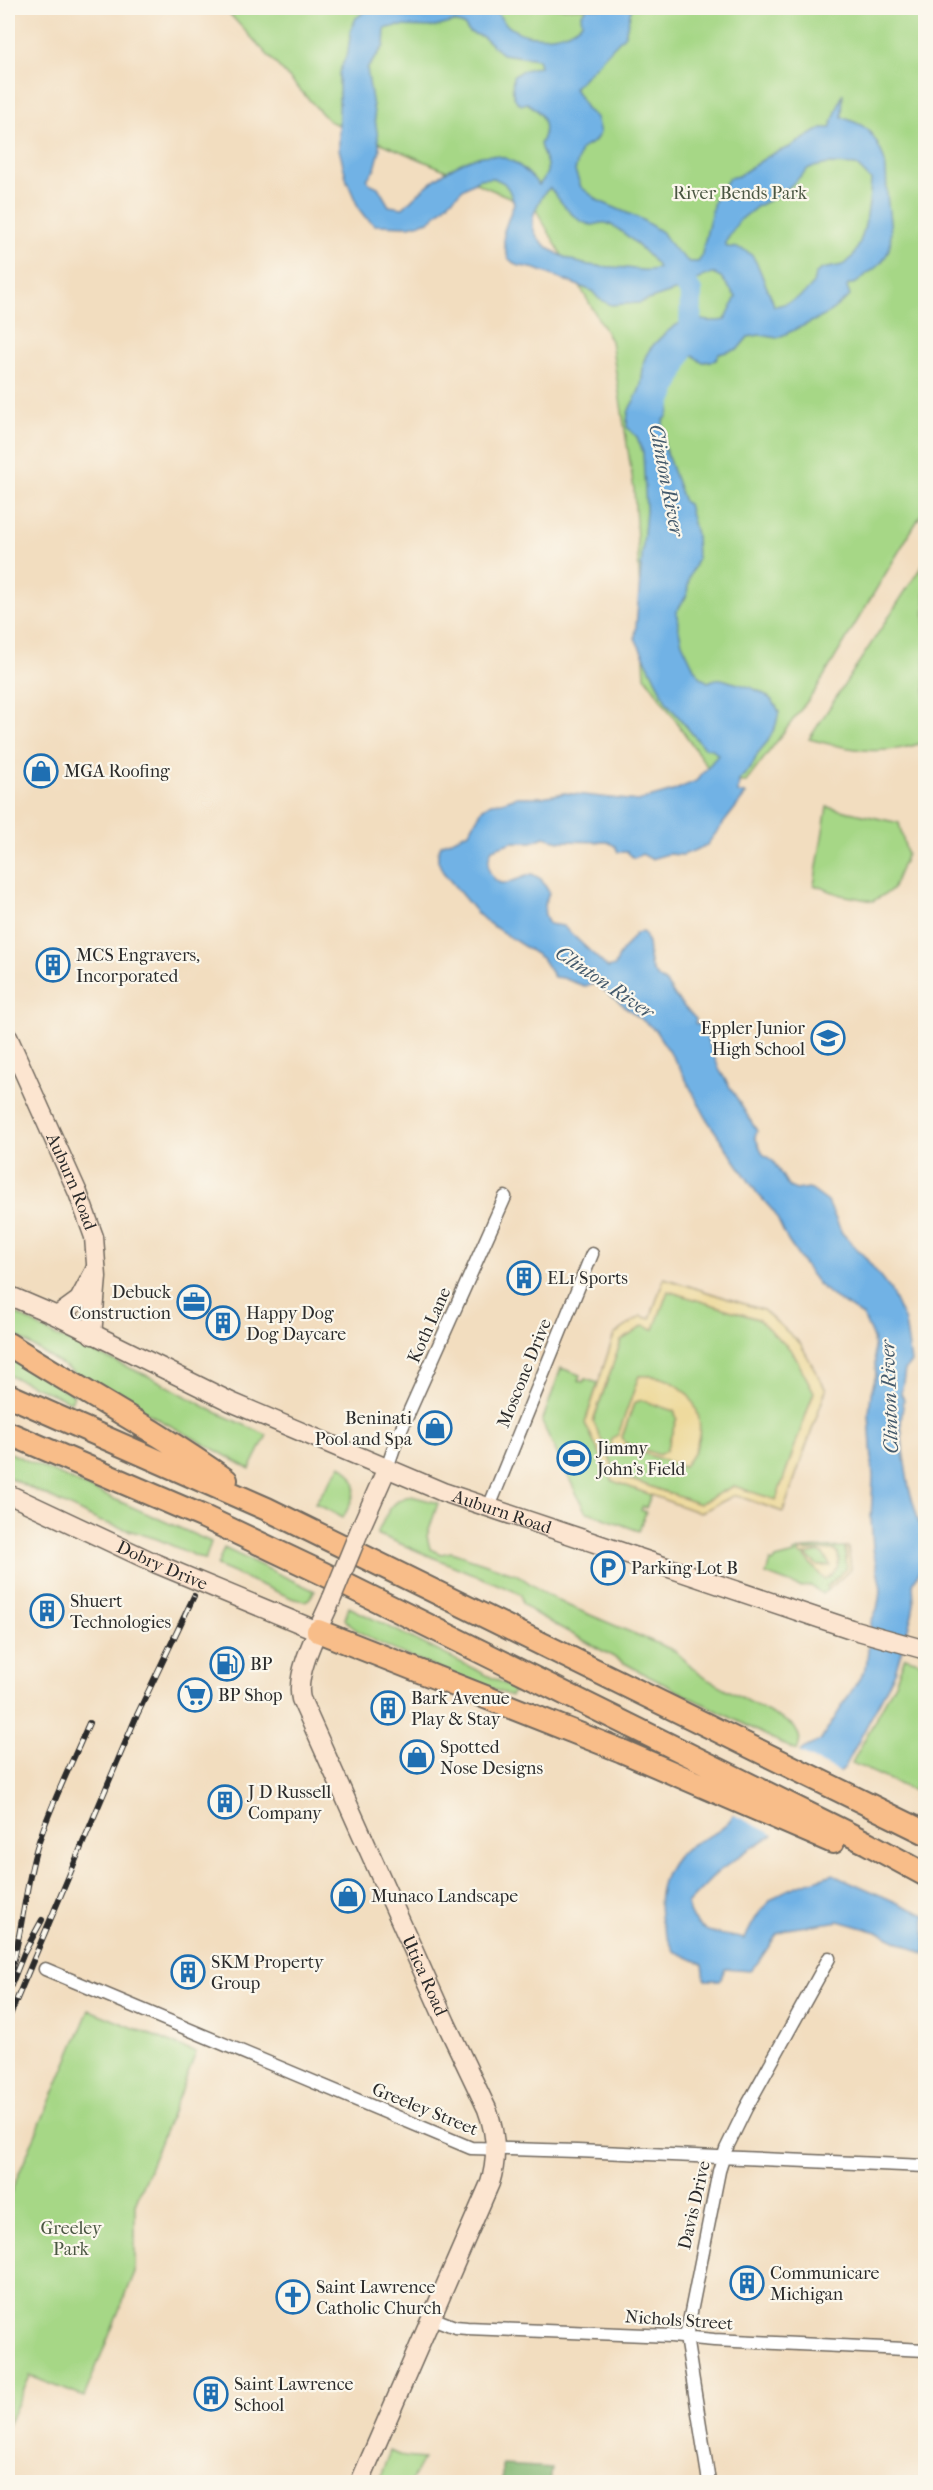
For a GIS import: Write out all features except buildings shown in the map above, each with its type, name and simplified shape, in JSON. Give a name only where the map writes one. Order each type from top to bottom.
[{"type":"highway","points":[[8,1344],[72,1385],[179,1446],[267,1509]]},
{"type":"highway","points":[[8,1395],[267,1509],[926,1833]]},
{"type":"highway","points":[[8,1433],[194,1513],[322,1573],[750,1796],[926,1876]]},
{"type":"highway","points":[[318,1631],[653,1764],[750,1796]]},
{"type":"street","name":"Auburn Road","points":[[8,1037],[88,1219],[96,1249],[92,1335]]},
{"type":"street","name":"Koth Lane","points":[[387,1468],[396,1442],[505,1197]]},
{"type":"street","name":"Moscone Drive","points":[[489,1507],[592,1254]]},
{"type":"street","points":[[57,1316],[79,1300],[96,1268]]},
{"type":"street","name":"Auburn Road","points":[[8,1295],[57,1316],[231,1402],[443,1492],[851,1629],[923,1649]]},
{"type":"street","name":"Utica Road","points":[[360,2482],[490,2183],[495,2149],[487,2109],[446,2023],[301,1699],[299,1690],[302,1673],[318,1631],[387,1468]]},
{"type":"street","name":"Dobry Drive","points":[[8,1494],[157,1564],[318,1631]]},
{"type":"street","name":"Davis Drive","points":[[709,2482],[686,2337],[696,2278],[723,2157],[746,2108],[829,1958]]},
{"type":"street","name":"Greeley Street","points":[[45,1970],[476,2149],[926,2166]]},
{"type":"street","name":"Nichols Street","points":[[432,2318],[446,2324],[467,2328],[926,2350]]},
{"type":"green space","name":"River Bends Park","points":[[224,8],[925,8],[925,508],[815,691],[746,782],[717,781],[645,676],[634,489],[611,341],[535,208],[329,121]]},
{"type":"green space","points":[[925,561],[925,742],[880,751],[853,749],[809,739]]},
{"type":"green space","points":[[827,807],[899,823],[907,854],[892,890],[873,901],[841,895],[814,885]]},
{"type":"green space","points":[[668,1290],[758,1319],[792,1351],[814,1392],[776,1501],[734,1486],[699,1504],[617,1475],[593,1422],[621,1341],[643,1326],[654,1329]],"holes":[[[639,1376],[660,1377],[676,1384],[692,1406],[698,1427],[698,1443],[683,1467],[624,1446],[614,1449]]]},
{"type":"green space","points":[[8,1309],[52,1334],[155,1379],[211,1410],[267,1435],[250,1469],[83,1378],[8,1331]]},
{"type":"green space","points":[[8,1354],[74,1395],[71,1402],[8,1375]]},
{"type":"green space","points":[[561,1368],[580,1375],[578,1380],[583,1382],[585,1379],[598,1383],[585,1423],[613,1481],[651,1495],[646,1508],[643,1506],[641,1510],[646,1512],[639,1531],[585,1511],[546,1431],[542,1422]]},
{"type":"green space","points":[[641,1400],[674,1411],[677,1418],[666,1452],[659,1456],[625,1443],[622,1437],[634,1403]]},
{"type":"green space","points":[[8,1452],[211,1542],[205,1560],[157,1539],[99,1521],[8,1477]]},
{"type":"green space","points":[[341,1465],[353,1478],[355,1484],[353,1496],[343,1518],[315,1503]]},
{"type":"green space","points":[[411,1496],[438,1503],[427,1536],[430,1549],[441,1554],[451,1552],[516,1574],[547,1595],[569,1606],[675,1651],[703,1677],[791,1724],[799,1737],[797,1751],[648,1676],[536,1614],[522,1603],[521,1594],[377,1534],[393,1505]]},
{"type":"green space","points":[[845,1547],[847,1568],[827,1586],[829,1589],[823,1594],[811,1586],[800,1587],[766,1574],[770,1561],[774,1562],[776,1559],[795,1554],[794,1552],[800,1550],[799,1554],[804,1556],[824,1579],[830,1577],[839,1561],[838,1552],[805,1551],[803,1549]]},
{"type":"green space","points":[[224,1548],[315,1591],[305,1601],[294,1599],[217,1566]]},
{"type":"green space","points":[[818,1552],[823,1554],[831,1566],[818,1566],[805,1555]]},
{"type":"green space","points":[[349,1607],[515,1689],[511,1696],[421,1662],[372,1639],[354,1628],[345,1619]]},
{"type":"green space","points":[[905,1657],[925,1663],[925,1796],[852,1763],[895,1683]]},
{"type":"green space","name":"Greeley Park","points":[[89,2010],[196,2053],[135,2204],[135,2272],[84,2397],[30,2376],[8,2425],[8,2199]]},
{"type":"green space","points":[[390,2451],[404,2457],[423,2459],[410,2482],[378,2482]]},
{"type":"green space","points":[[502,2465],[552,2468],[550,2482],[502,2482]]},
{"type":"sand","points":[[664,1278],[763,1310],[800,1343],[826,1390],[783,1512],[735,1495],[700,1513],[613,1481],[585,1423],[614,1335],[641,1316],[650,1319]],"holes":[[[668,1291],[758,1319],[792,1351],[814,1392],[776,1500],[734,1486],[699,1504],[617,1475],[593,1421],[621,1341],[643,1326],[654,1329]]]},
{"type":"sand","points":[[639,1376],[658,1377],[674,1383],[686,1393],[695,1406],[699,1420],[699,1436],[694,1452],[683,1467],[624,1446],[616,1450],[611,1445],[612,1438],[618,1435]],"holes":[[[641,1400],[674,1411],[677,1418],[666,1451],[659,1455],[625,1443],[622,1437],[634,1403]]]},
{"type":"sand","points":[[845,1547],[848,1547],[851,1569],[829,1589],[827,1587],[847,1568]]},
{"type":"sand","points":[[801,1550],[836,1550],[837,1568],[824,1579],[804,1556],[799,1554]],"holes":[[[818,1552],[823,1554],[831,1566],[818,1566],[805,1555]]]},
{"type":"water","points":[[381,8],[494,8],[513,29],[533,36],[544,36],[565,33],[574,29],[582,23],[581,15],[587,8],[633,8],[625,35],[574,88],[587,110],[596,117],[600,133],[594,142],[581,149],[575,171],[581,187],[599,201],[641,219],[663,233],[673,248],[689,262],[698,262],[701,258],[714,201],[729,178],[738,176],[770,155],[790,147],[822,128],[830,128],[843,93],[842,117],[862,125],[869,131],[885,162],[891,234],[888,251],[878,266],[857,282],[849,284],[847,287],[850,296],[824,316],[777,338],[760,335],[748,337],[738,349],[719,354],[716,360],[701,362],[693,355],[681,362],[670,379],[670,406],[663,421],[664,446],[684,502],[688,504],[696,534],[697,560],[689,578],[687,595],[677,611],[682,643],[701,678],[708,682],[723,679],[759,691],[771,699],[779,712],[776,725],[768,741],[758,753],[751,768],[739,780],[738,793],[746,794],[706,846],[683,855],[668,854],[651,859],[642,854],[634,858],[627,852],[618,852],[615,846],[608,842],[560,841],[544,837],[532,842],[512,842],[492,849],[488,868],[495,880],[500,883],[507,883],[532,874],[541,879],[549,892],[544,912],[549,924],[563,926],[608,968],[615,966],[620,954],[636,933],[643,932],[648,942],[651,968],[696,1019],[695,1023],[702,1026],[720,1071],[757,1131],[755,1137],[763,1154],[773,1161],[789,1187],[796,1190],[809,1188],[828,1202],[842,1233],[890,1289],[905,1322],[911,1362],[905,1370],[901,1394],[904,1399],[901,1421],[903,1451],[909,1488],[924,1540],[923,1564],[913,1584],[912,1615],[895,1672],[845,1767],[772,1836],[752,1847],[718,1872],[687,1904],[690,1914],[701,1928],[717,1934],[745,1939],[761,1910],[779,1894],[833,1874],[925,1915],[925,1954],[881,1933],[839,1921],[787,1929],[777,1934],[750,1971],[725,1969],[720,1980],[705,1980],[703,1964],[674,1951],[666,1934],[660,1916],[660,1894],[666,1874],[677,1857],[694,1843],[724,1827],[803,1749],[821,1740],[866,1668],[871,1622],[877,1609],[881,1589],[873,1549],[871,1519],[873,1478],[869,1414],[876,1375],[873,1338],[863,1316],[832,1296],[818,1284],[807,1269],[788,1241],[774,1212],[757,1193],[708,1121],[678,1065],[655,1030],[596,984],[584,986],[554,977],[542,958],[488,923],[476,912],[443,872],[438,861],[441,845],[469,832],[483,808],[491,803],[517,797],[542,797],[565,793],[638,801],[673,791],[696,781],[718,755],[712,749],[704,748],[667,703],[635,638],[646,510],[643,453],[637,437],[627,427],[627,420],[629,410],[640,388],[644,361],[650,349],[662,336],[682,322],[696,319],[725,320],[736,297],[721,277],[715,274],[706,275],[681,289],[639,303],[611,305],[599,299],[592,291],[536,269],[516,265],[508,258],[504,244],[504,231],[514,203],[504,183],[494,178],[479,179],[464,188],[429,221],[409,226],[375,225],[359,209],[347,181],[339,149],[339,73],[348,51],[351,30],[356,18],[366,11]],"holes":[[[454,22],[464,25],[469,32],[483,37],[502,54],[538,59],[540,66],[521,71],[513,77],[512,89],[521,105],[527,103],[541,115],[544,132],[540,144],[547,164],[544,179],[539,185],[523,168],[508,159],[489,155],[448,170],[403,208],[389,206],[378,187],[369,183],[367,179],[375,169],[380,150],[367,69],[384,46],[385,29],[396,26],[435,27]],[[828,164],[856,165],[871,180],[861,240],[850,260],[842,265],[818,271],[813,283],[801,295],[774,306],[753,257],[743,250],[727,247],[725,243],[739,221],[758,206],[783,193],[809,168]],[[550,188],[579,220],[592,225],[606,223],[620,230],[659,268],[643,270],[592,266],[571,260],[553,251],[538,238],[533,221],[535,211]]]},
{"type":"pier","points":[[797,1751],[841,1773],[776,1836],[732,1814]]},
{"type":"waterway","name":"Clinton River","points":[[657,410],[690,333],[691,292],[668,262]]},
{"type":"railway","points":[[8,2020],[137,1715],[194,1596]]},
{"type":"railway","points":[[8,1981],[17,1948],[37,1847],[89,1723]]},
{"type":"railway","points":[[8,1993],[24,1953],[42,1920]]},
{"type":"place","name":"MGA Roofing","points":[[41,771]]},
{"type":"place","name":"MCS Engravers, Incorporated","points":[[53,965]]},
{"type":"place","name":"Eppler Junior High School","points":[[828,1038]]},
{"type":"place","name":"EL1 Sports","points":[[524,1278]]},
{"type":"place","name":"Debuck Construction","points":[[194,1302]]},
{"type":"place","name":"Happy Dog Dog Daycare","points":[[223,1323]]},
{"type":"place","name":"Beninati Pool and Spa","points":[[435,1428]]},
{"type":"place","name":"Jimmy John's Field","points":[[574,1458]]},
{"type":"place","name":"Parking Lot B","points":[[608,1568]]},
{"type":"place","name":"Shuert Technologies","points":[[47,1611]]},
{"type":"place","name":"BP","points":[[227,1664]]},
{"type":"place","name":"BP Shop","points":[[195,1695]]},
{"type":"place","name":"Bark Avenue Play & Stay","points":[[388,1708]]},
{"type":"place","name":"Spotted Nose Designs","points":[[417,1757]]},
{"type":"place","name":"J D Russell Company","points":[[225,1802]]},
{"type":"place","name":"Munaco Landscape","points":[[348,1896]]},
{"type":"place","name":"SKM Property Group","points":[[188,1972]]},
{"type":"place","name":"Communicare Michigan","points":[[747,2283]]},
{"type":"place","name":"Saint Lawrence Catholic Church","points":[[293,2297]]},
{"type":"place","name":"Saint Lawrence School","points":[[211,2394]]}]
